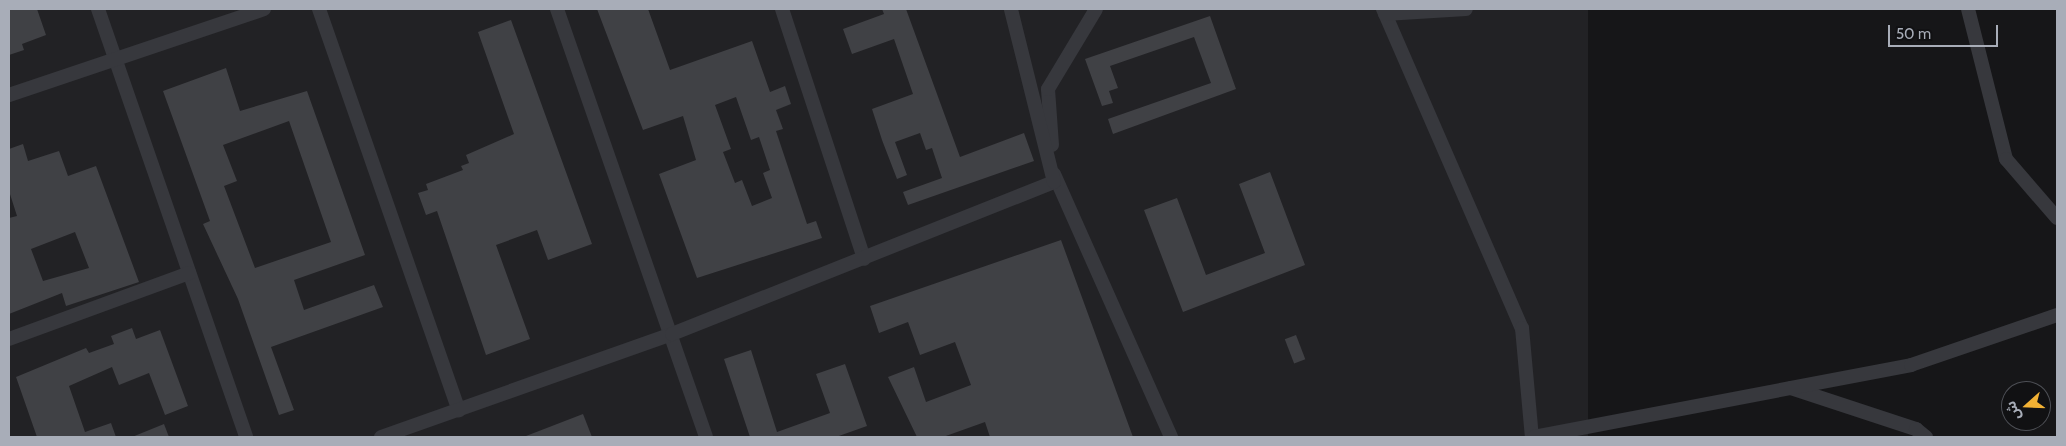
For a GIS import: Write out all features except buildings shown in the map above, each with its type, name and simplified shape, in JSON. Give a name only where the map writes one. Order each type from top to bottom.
[{"type":"street","points":[[98,9],[246,437]]},
{"type":"street","points":[[9,95],[264,9]]},
{"type":"street","points":[[319,9],[459,410]]},
{"type":"street","points":[[557,9],[672,334],[706,437]]},
{"type":"street","points":[[782,9],[864,259]]},
{"type":"street","points":[[1010,9],[1054,182],[1171,437]]},
{"type":"street","points":[[1054,182],[1048,89],[1096,9]]},
{"type":"street","points":[[1466,9],[1384,11],[1522,328],[1533,437],[1911,365],[2057,315]]},
{"type":"street","points":[[1968,9],[2006,159],[2057,218]]},
{"type":"street","points":[[381,437],[672,334],[1054,182]]},
{"type":"street","points":[[9,339],[189,273]]},
{"type":"street","points":[[1790,388],[1916,429],[1926,437]]},
{"type":"shaded area","points":[[9,9],[1588,9],[1588,437],[9,437]]}]
